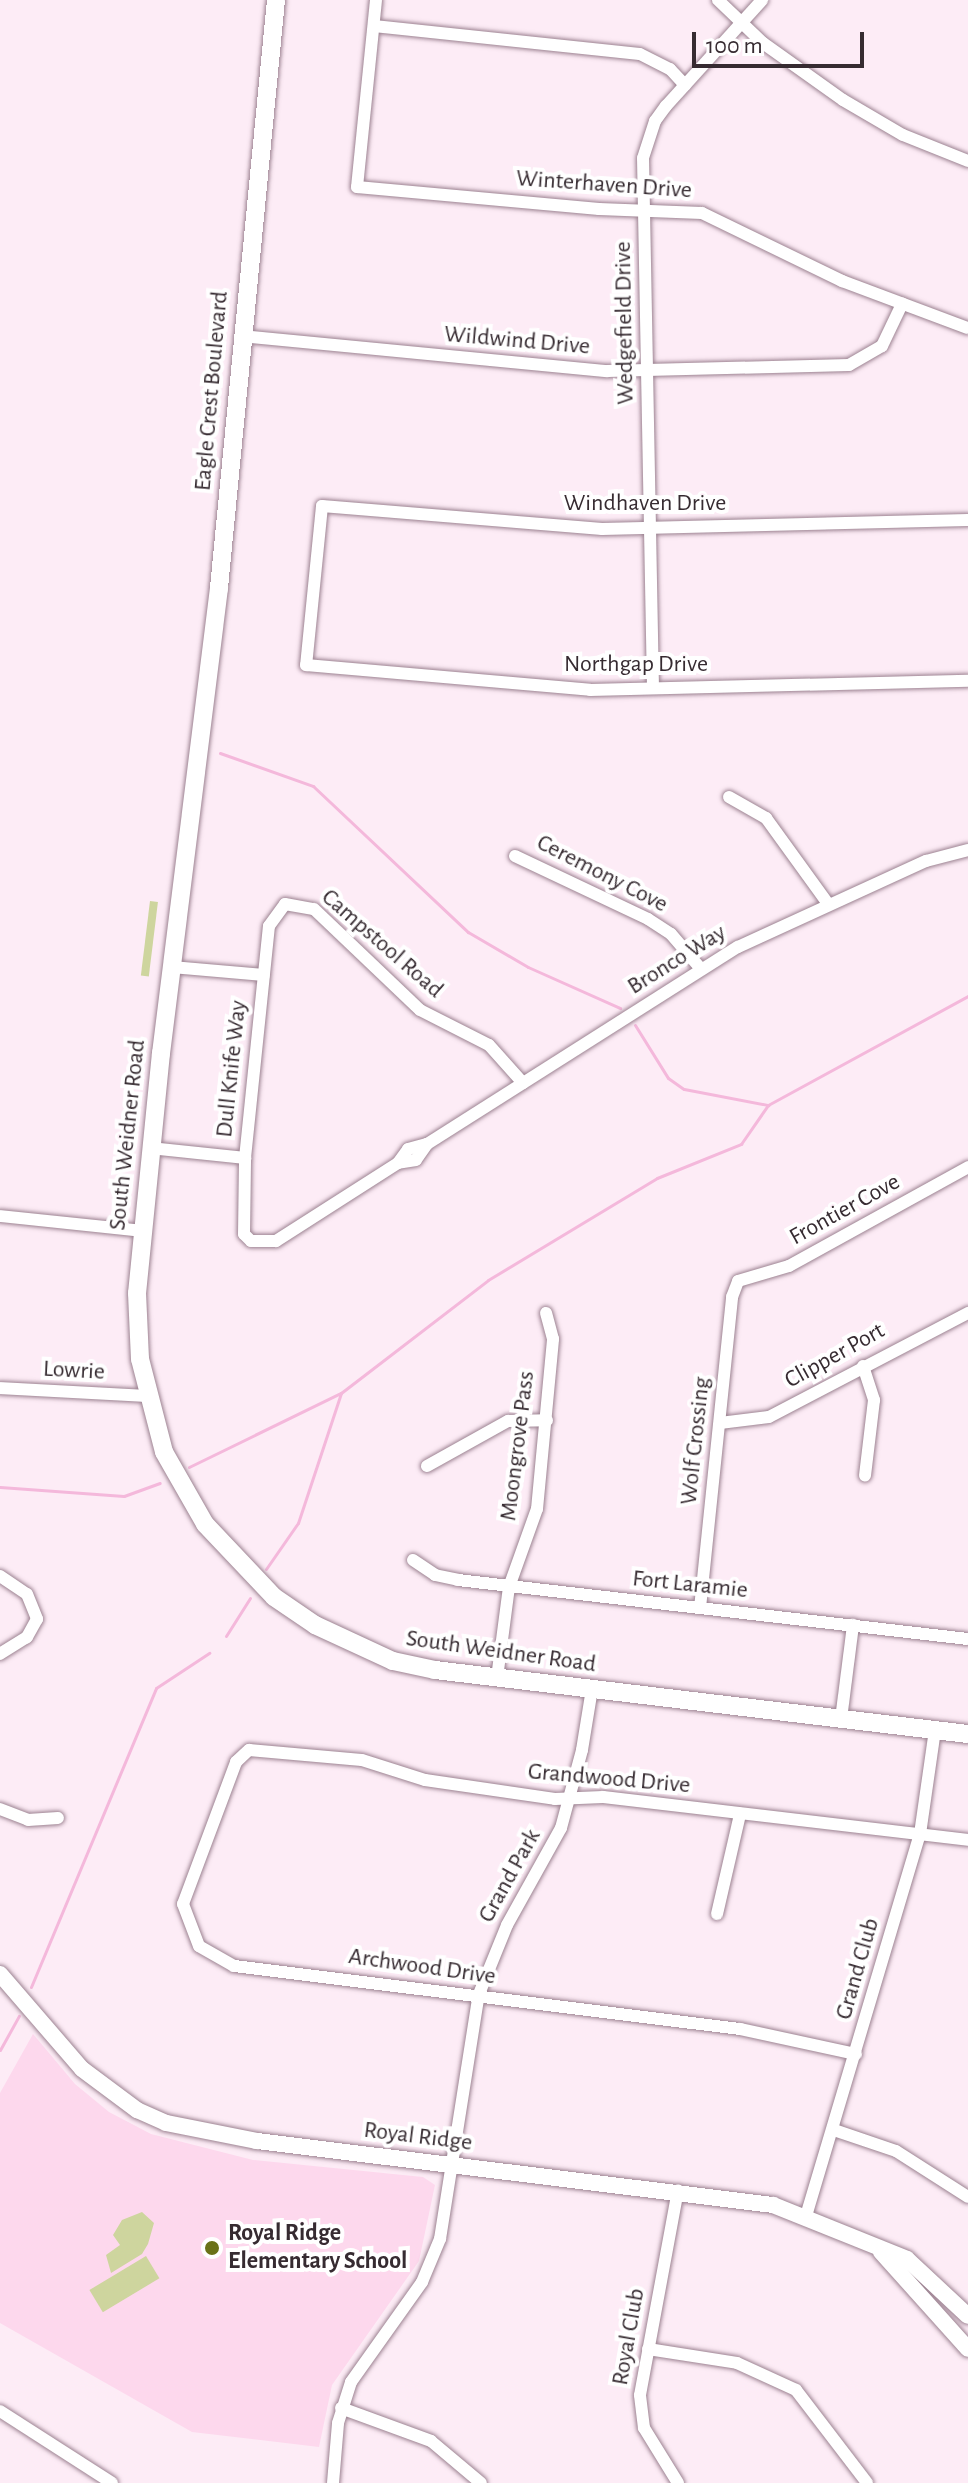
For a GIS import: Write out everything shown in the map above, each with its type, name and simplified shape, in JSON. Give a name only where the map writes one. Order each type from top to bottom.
[{"type":"main road","name":"Eagle Crest Boulevard","points":[[196,786],[276,0]]},
{"type":"main road","name":"South Weidner Road","points":[[196,786],[150,1148],[137,1293],[146,1396],[181,1488],[230,1556],[274,1597],[315,1625],[393,1661],[497,1678],[968,1734]]},
{"type":"street","points":[[376,0],[374,26],[640,54],[670,69],[685,85]]},
{"type":"street","points":[[718,0],[741,24],[843,100],[903,135],[968,161]]},
{"type":"street","name":"Wedgefield Drive","points":[[653,688],[644,208],[647,139],[685,85],[762,0]]},
{"type":"street","name":"Winterhaven Drive","points":[[374,26],[357,187],[587,208],[644,208],[717,217],[842,281],[968,328]]},
{"type":"street","name":"Wildwind Drive","points":[[241,336],[544,366],[648,370],[849,365],[882,346],[902,304]]},
{"type":"street","name":"Windhaven Drive","points":[[306,665],[322,506],[555,527],[651,528],[968,520]]},
{"type":"street","name":"Northgap Drive","points":[[306,665],[535,687],[653,688],[968,681]]},
{"type":"street","points":[[729,797],[766,818],[829,905]]},
{"type":"street","name":"Bronco Way","points":[[251,1241],[276,1241],[398,1163],[416,1160],[427,1144],[701,969],[926,861],[968,850]]},
{"type":"street","name":"Ceremony Cove","points":[[515,856],[648,919],[671,934],[701,969]]},
{"type":"street","name":"Dull Knife Way","points":[[251,1241],[240,1220],[245,1158],[269,926],[285,904]]},
{"type":"street","name":"Campstool Road","points":[[285,904],[314,909],[420,1010],[489,1045],[523,1083]]},
{"type":"street","points":[[172,967],[264,975]]},
{"type":"street","points":[[150,1148],[245,1158]]},
{"type":"street","name":"Frontier Cove","points":[[738,1281],[789,1266],[968,1167]]},
{"type":"street","points":[[0,1216],[142,1231]]},
{"type":"street","name":"Wolf Crossing","points":[[700,1608],[738,1281]]},
{"type":"street","name":"Moongrove Pass","points":[[497,1678],[509,1587],[537,1509],[553,1339],[546,1313]]},
{"type":"street","name":"Clipper Port","points":[[720,1423],[769,1417],[968,1313]]},
{"type":"street","points":[[863,1366],[874,1400],[865,1475]]},
{"type":"street","name":"Lowrie","points":[[0,1388],[146,1396]]},
{"type":"street","points":[[427,1466],[508,1421],[547,1420]]},
{"type":"street","name":"Fort Laramie","points":[[413,1560],[435,1575],[509,1587],[968,1639]]},
{"type":"street","points":[[0,1576],[27,1594],[35,1609],[34,1630],[0,1654]]},
{"type":"street","points":[[841,1719],[853,1625]]},
{"type":"street","name":"Grand Park","points":[[333,2483],[341,2408],[361,2363],[409,2302],[432,2261],[446,2217],[469,2032],[479,1994],[507,1925],[552,1848],[571,1798],[592,1689]]},
{"type":"street","name":"Grand Club","points":[[806,2216],[920,1834],[935,1730]]},
{"type":"street","name":"Grandwood Drive","points":[[249,1750],[362,1760],[435,1782],[968,1840]]},
{"type":"street","name":"Archwood Drive","points":[[249,1750],[236,1762],[183,1904],[199,1946],[234,1966],[479,1994],[524,2004],[740,2029],[856,2054]]},
{"type":"street","points":[[0,1809],[28,1820],[58,1818]]},
{"type":"street","points":[[717,1914],[740,1814]]},
{"type":"street","name":"Royal Ridge","points":[[0,1974],[82,2069],[137,2110],[166,2123],[257,2141],[735,2197],[806,2216],[881,2252],[907,2259],[968,2316]]},
{"type":"street","points":[[834,2130],[896,2151],[966,2190]]},
{"type":"street","name":"Royal Club","points":[[678,2190],[640,2395],[644,2428],[678,2483]]},
{"type":"street","name":"Royal Ridge","points":[[881,2252],[968,2349]]},
{"type":"street","points":[[648,2349],[737,2363],[796,2390],[867,2483]]},
{"type":"street","points":[[341,2408],[431,2441],[481,2483]]},
{"type":"street","points":[[0,2411],[112,2483]]},
{"type":"shaded area","name":"Royal Ridge Elementary School","points":[[33,2034],[75,2084],[109,2112],[151,2134],[253,2160],[423,2177],[435,2185],[419,2261],[332,2385],[319,2447],[192,2432],[0,2323],[0,2093]]},
{"type":"green space","points":[[150,901],[158,902],[149,976],[141,975]]},
{"type":"green space","points":[[142,2212],[154,2223],[148,2244],[142,2254],[111,2273],[106,2255],[120,2245],[113,2235],[122,2220]]},
{"type":"green space","points":[[146,2256],[159,2278],[103,2312],[89,2290]]},
{"type":"waterway","points":[[220,753],[313,786],[468,932],[528,967],[620,1008]]},
{"type":"waterway","points":[[189,1467],[341,1393],[488,1280],[657,1178],[741,1144],[768,1105],[968,996]]},
{"type":"waterway","points":[[635,1025],[668,1078],[684,1089],[768,1105]]},
{"type":"waterway","points":[[266,1569],[298,1523],[341,1393]]},
{"type":"waterway","points":[[0,1487],[124,1496],[160,1483]]},
{"type":"waterway","points":[[226,1636],[250,1598]]},
{"type":"waterway","points":[[31,1987],[156,1688],[209,1653]]},
{"type":"waterway","points":[[0,2050],[19,2016]]},
{"type":"place","name":"Royal Ridge Elementary School","points":[[212,2248]]}]
